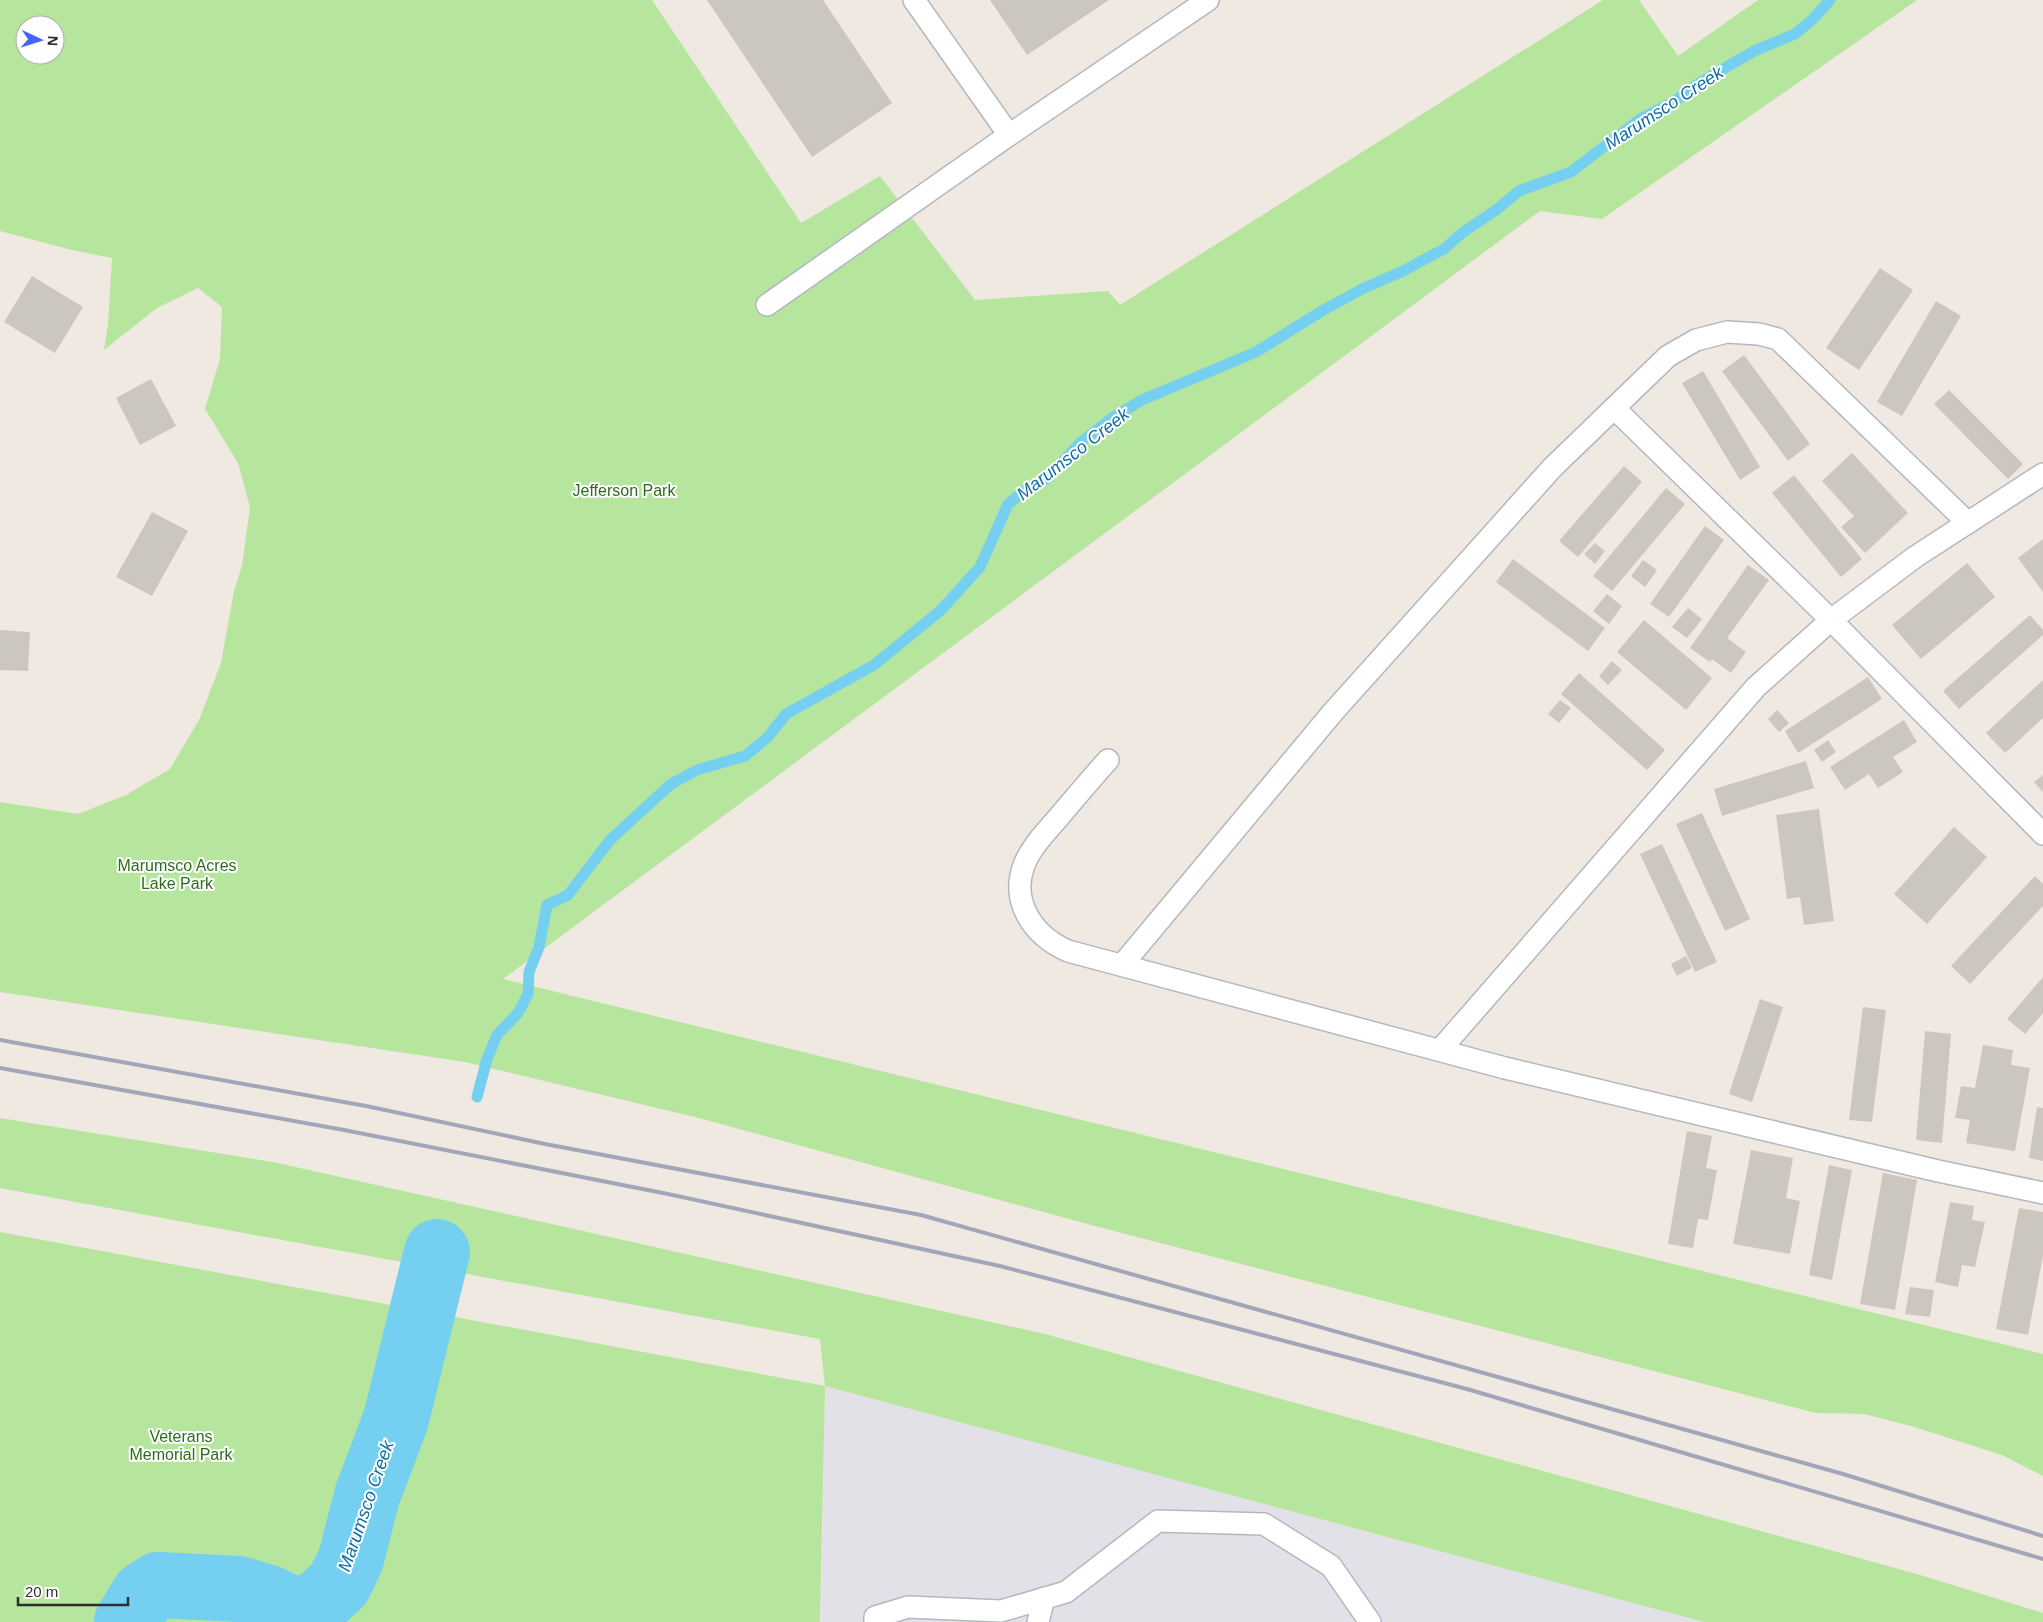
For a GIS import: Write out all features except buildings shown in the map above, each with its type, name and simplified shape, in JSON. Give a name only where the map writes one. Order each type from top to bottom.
[{"type":"lane","points":[[914,0],[1009,135]]},
{"type":"lane","points":[[767,305],[1009,135],[1208,0]]},
{"type":"lane","points":[[1122,965],[1334,711],[1553,467],[1668,356],[1696,340],[1727,332],[1759,334],[1778,339],[1968,523]]},
{"type":"lane","points":[[1614,408],[1831,620],[2043,834]]},
{"type":"lane","points":[[1440,1050],[1756,687],[1831,620],[1915,557],[2043,474]]},
{"type":"lane","points":[[1108,760],[1036,844],[1024,865],[1020,889],[1026,913],[1035,929],[1046,940],[1068,951],[1515,1070],[1919,1166],[2043,1193]]},
{"type":"lane","points":[[875,1622],[875,1617],[908,1607],[1001,1611],[1066,1592],[1158,1521],[1264,1524],[1331,1566],[1370,1622]]},
{"type":"lane","points":[[1038,1622],[1044,1598]]},
{"type":"shaded area","points":[[825,1386],[1704,1622],[821,1622]]},
{"type":"green space","name":"Jefferson Park","points":[[0,0],[652,0],[801,223],[880,176],[975,300],[1108,291],[1120,305],[1603,0],[1639,0],[1678,56],[1758,0],[1917,0],[1602,219],[1540,211],[503,979],[2043,1354],[2043,1476],[2002,1455],[1911,1426],[1864,1414],[1816,1413],[1095,1226],[699,1118],[465,1062],[0,992],[0,802],[78,814],[126,795],[170,769],[199,720],[221,663],[234,591],[242,566],[250,507],[238,463],[205,409],[220,359],[222,307],[198,288],[157,308],[104,350],[108,325],[112,258],[72,250],[0,231]]},
{"type":"green space","points":[[0,1118],[273,1162],[1045,1334],[1917,1574],[2043,1613],[2043,1622],[1704,1622],[825,1386],[820,1339],[0,1188]]},
{"type":"green space","name":"Veterans Memorial Park","points":[[0,1232],[825,1386],[820,1622],[0,1622]]},
{"type":"waterway","name":"Marumsco Creek","points":[[477,1097],[487,1059],[497,1035],[518,1013],[528,994],[529,972],[539,947],[547,905],[568,895],[610,840],[671,784],[697,770],[745,756],[768,737],[786,714],[874,665],[940,611],[980,567],[1008,504],[1027,489],[1049,477],[1080,443],[1112,418],[1142,400],[1256,352],[1322,311],[1444,249],[1462,233],[1496,210],[1519,191],[1571,172],[1640,119],[1672,103],[1698,84],[1754,51],[1795,34],[1813,19],[1830,0]]},
{"type":"waterway","name":"Marumsco Creek","points":[[127,1622],[144,1594],[158,1585],[239,1589],[269,1598],[292,1610],[316,1605],[339,1584],[351,1559],[367,1496],[396,1419],[437,1252]]},
{"type":"railway","points":[[0,1040],[366,1106],[545,1144],[921,1215],[1843,1474],[2043,1536]]},
{"type":"railway","points":[[0,1068],[344,1130],[668,1194],[1000,1266],[1467,1389],[2043,1559]]},
{"type":"park label","name":"Marumsco Acres Lake Park","points":[[177,874]]}]
